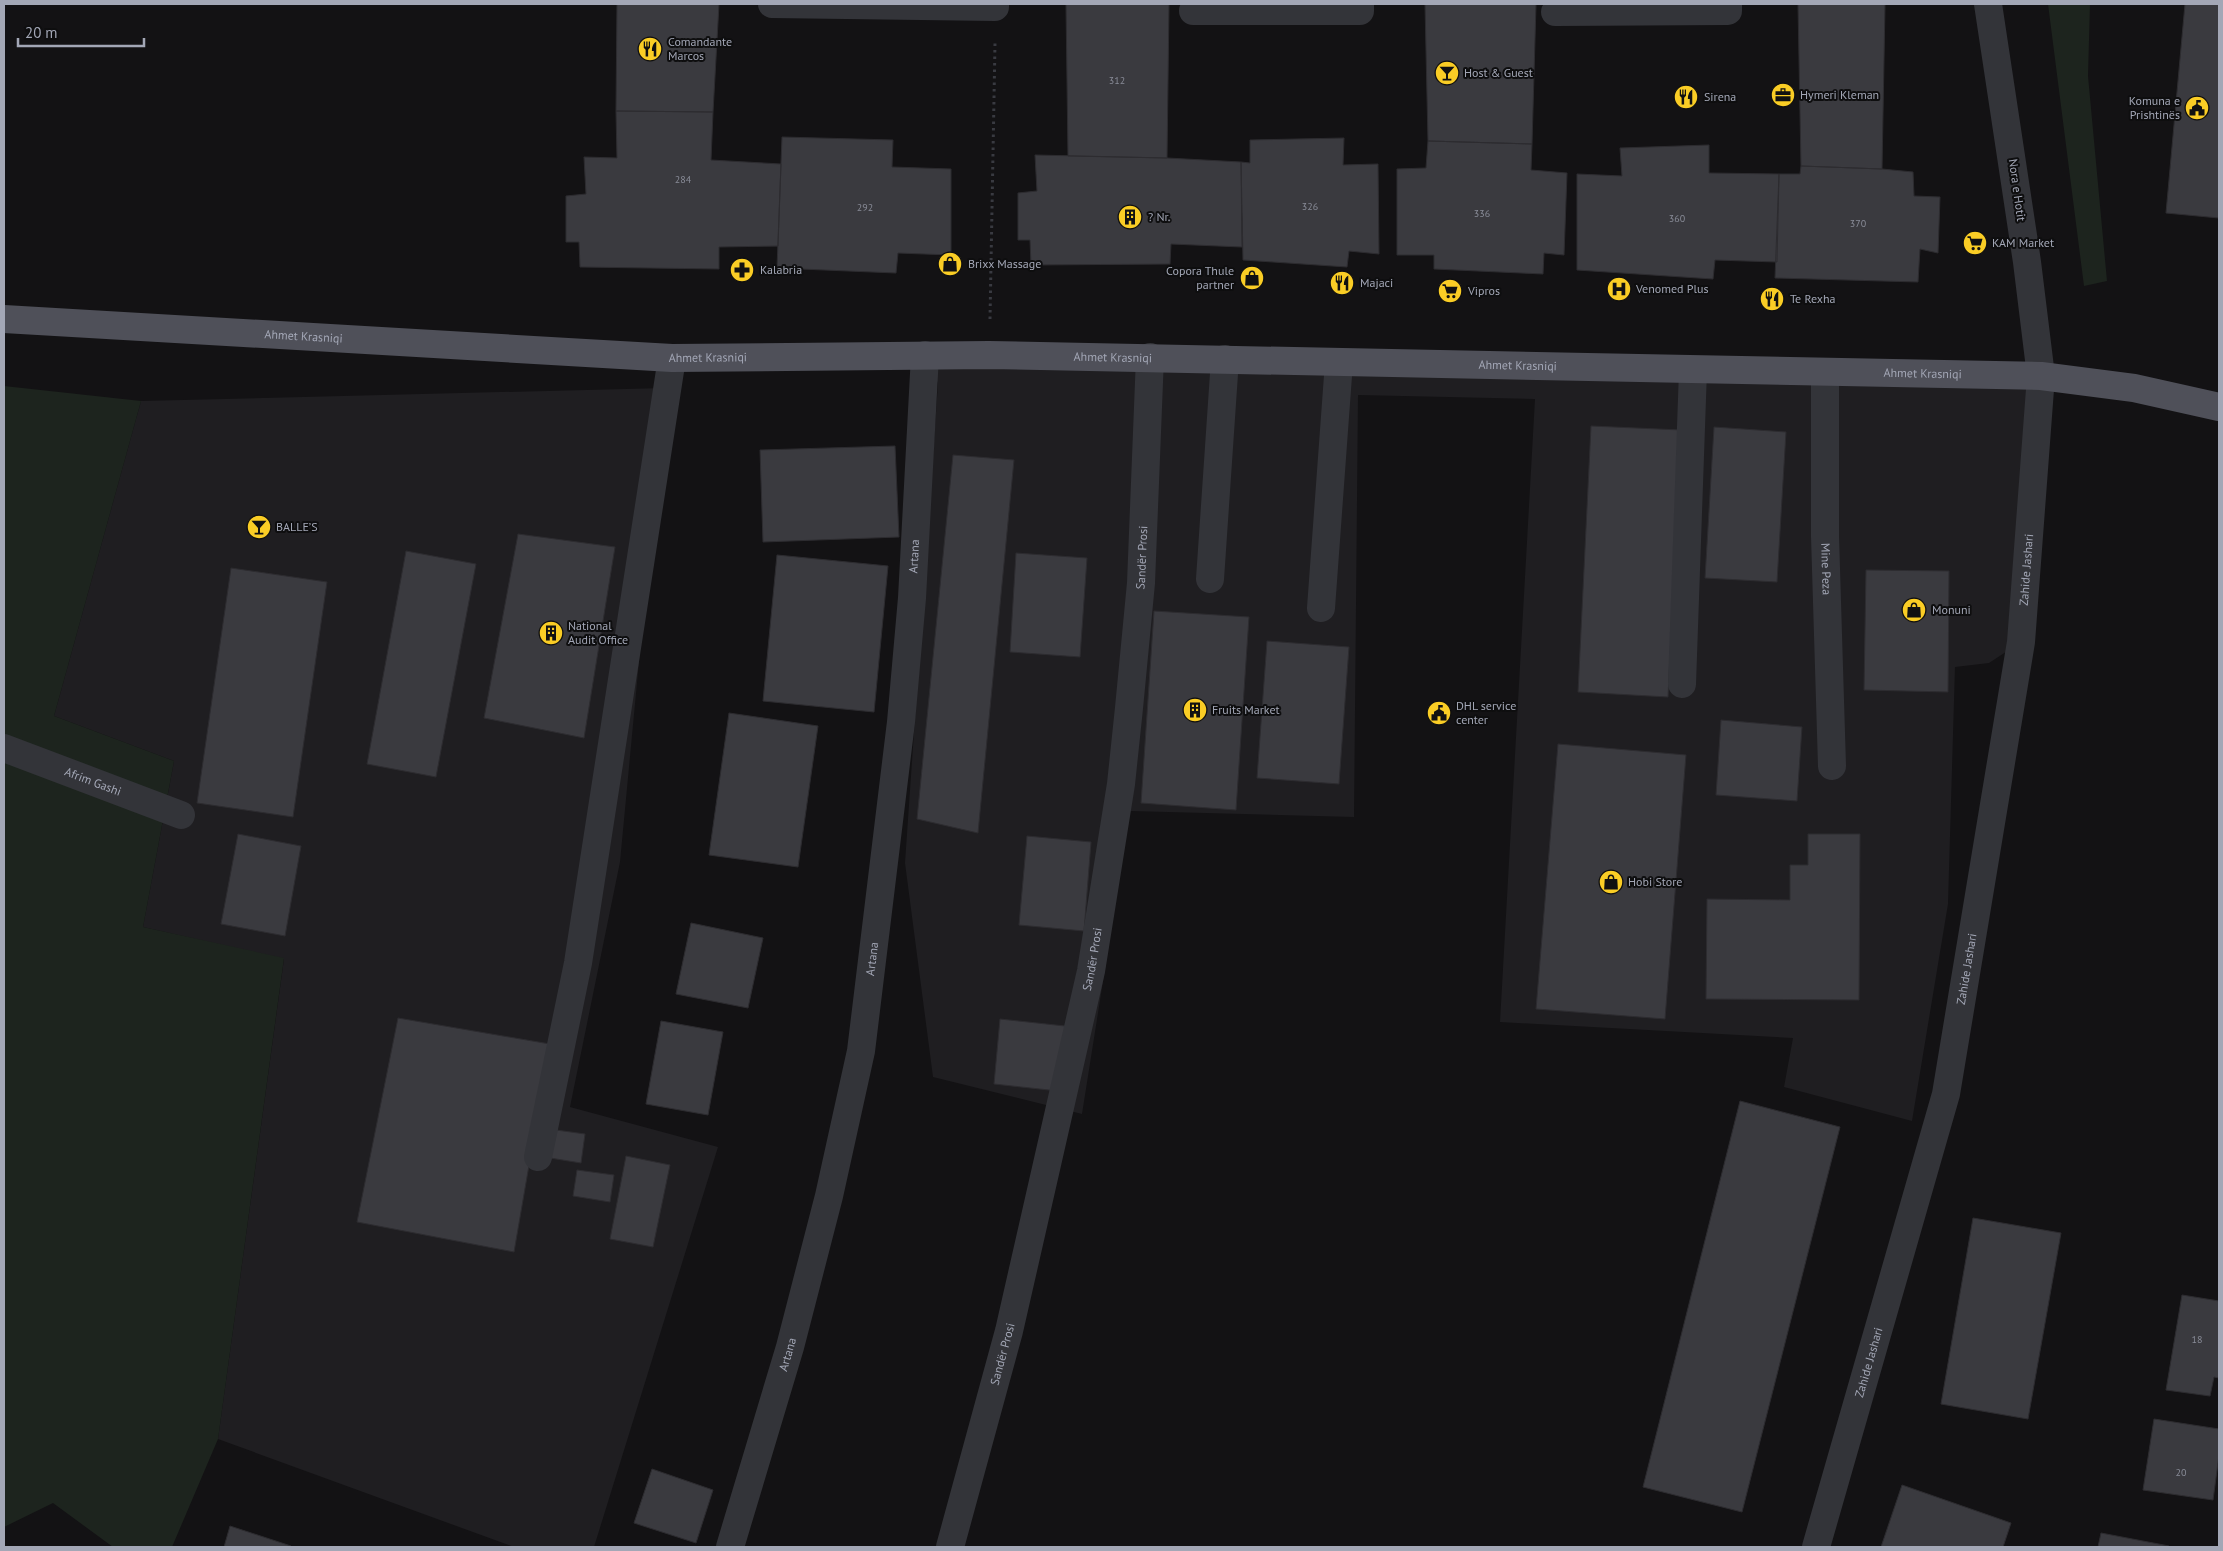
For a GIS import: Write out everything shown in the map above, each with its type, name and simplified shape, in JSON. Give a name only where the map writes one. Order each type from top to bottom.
[{"type":"main road","name":"Ahmet Krasniqi","points":[[4,319],[672,358],[925,355],[1150,357],[1825,373],[2041,376],[2134,388],[2219,407]]},
{"type":"street","points":[[772,4],[995,5]]},
{"type":"street","points":[[1193,11],[1360,11],[1360,4]]},
{"type":"street","points":[[1555,12],[1728,11],[1728,4]]},
{"type":"street","name":"Nora e Hotit","points":[[1988,4],[2027,262],[2041,376]]},
{"type":"street","name":"Artana","points":[[730,1547],[795,1328],[829,1196],[861,1051],[906,665],[912,598],[925,355]]},
{"type":"street","name":"Sandër Prosi","points":[[950,1547],[1010,1331],[1091,971],[1121,784],[1129,708],[1141,583],[1150,357]]},
{"type":"street","points":[[538,1157],[578,963],[672,358]]},
{"type":"street","points":[[1210,579],[1225,359]]},
{"type":"street","points":[[1321,608],[1339,362]]},
{"type":"street","points":[[1682,684],[1693,370]]},
{"type":"street","name":"Mine Peza","points":[[1825,373],[1825,536],[1832,766]]},
{"type":"street","name":"Zahide Jashari","points":[[1816,1547],[1946,1094],[2021,642],[2041,376]]},
{"type":"street","name":"Afrim Gashi","points":[[4,748],[181,815]]},
{"type":"path","points":[[989,355],[995,5]]},
{"type":"shaded area","points":[[2048,4],[2090,4],[2088,76],[2107,281],[2084,286]]},
{"type":"shaded area","name":"Monuni","points":[[925,355],[2041,376],[2021,642],[1989,663],[1955,667],[1948,904],[1912,1121],[1784,1087],[1793,1038],[1500,1022],[1535,399],[1358,395],[1354,817],[1130,811],[1082,1114],[933,1077],[905,863],[938,383]]},
{"type":"shaded area","points":[[4,386],[141,401],[54,716],[174,761],[143,927],[284,958],[218,1439],[172,1547],[113,1547],[53,1503],[4,1527]]},
{"type":"shaded area","points":[[665,388],[620,862],[570,1107],[718,1147],[594,1547],[514,1547],[218,1439],[284,959],[143,927],[174,761],[54,716],[141,401]]},
{"type":"building","points":[[617,4],[719,4],[713,112],[616,111]]},
{"type":"building","points":[[1066,4],[1169,4],[1167,158],[1068,156]]},
{"type":"building","points":[[1425,4],[1536,4],[1532,144],[1428,141]]},
{"type":"building","points":[[1798,4],[1885,4],[1882,169],[1801,166]]},
{"type":"building","name":"Komuna e Prishtinës","points":[[2185,4],[2219,4],[2219,218],[2166,213]]},
{"type":"building","points":[[616,111],[713,112],[711,160],[781,164],[778,246],[719,247],[719,269],[580,267],[579,242],[566,242],[566,196],[586,194],[584,157],[617,158]]},
{"type":"building","points":[[782,137],[893,140],[892,167],[951,169],[951,255],[898,253],[896,273],[777,268]]},
{"type":"building","points":[[1344,138],[1343,165],[1378,164],[1379,254],[1349,251],[1347,267],[1243,260],[1241,162],[1250,163],[1250,140]]},
{"type":"building","points":[[1428,141],[1532,144],[1531,170],[1567,173],[1564,255],[1544,253],[1543,274],[1434,269],[1434,255],[1397,255],[1397,169],[1426,168]]},
{"type":"building","points":[[1709,145],[1709,173],[1779,174],[1777,262],[1715,260],[1713,279],[1577,270],[1577,174],[1622,176],[1620,148]]},
{"type":"building","name":"? Nr.","points":[[1035,155],[1241,162],[1242,247],[1171,244],[1170,264],[1031,265],[1030,240],[1018,240],[1018,193],[1037,191]]},
{"type":"building","points":[[1801,166],[1913,172],[1914,196],[1940,197],[1938,253],[1920,249],[1918,282],[1775,278],[1779,174],[1800,174]]},
{"type":"building","points":[[1591,426],[1681,430],[1668,697],[1578,692]]},
{"type":"building","points":[[1714,427],[1786,432],[1777,582],[1705,578]]},
{"type":"building","points":[[895,446],[899,537],[763,542],[760,450]]},
{"type":"building","points":[[953,455],[1014,460],[978,833],[917,819]]},
{"type":"building","name":"National Audit Office","points":[[518,534],[615,547],[584,738],[484,718]]},
{"type":"building","points":[[406,551],[476,564],[436,777],[367,764]]},
{"type":"building","points":[[1016,553],[1087,558],[1080,657],[1010,652]]},
{"type":"building","points":[[777,555],[888,566],[874,712],[763,701]]},
{"type":"building","points":[[231,568],[327,582],[293,817],[197,803]]},
{"type":"building","points":[[1866,570],[1949,571],[1948,692],[1864,690]]},
{"type":"building","name":"Fruits Market","points":[[1154,611],[1249,617],[1236,810],[1141,803]]},
{"type":"building","points":[[1267,641],[1349,647],[1339,784],[1257,778]]},
{"type":"building","points":[[729,713],[818,726],[798,867],[709,855]]},
{"type":"building","points":[[1721,720],[1802,727],[1797,801],[1716,795]]},
{"type":"building","name":"Hobi Store","points":[[1558,744],[1686,755],[1665,1019],[1536,1009]]},
{"type":"building","points":[[238,834],[301,846],[285,936],[221,924]]},
{"type":"building","points":[[1808,834],[1860,834],[1859,1000],[1706,999],[1707,899],[1790,900],[1790,865],[1808,865]]},
{"type":"building","points":[[1027,836],[1091,842],[1084,931],[1019,925]]},
{"type":"building","points":[[691,923],[763,938],[748,1008],[676,994]]},
{"type":"building","points":[[398,1018],[550,1044],[514,1252],[357,1222]]},
{"type":"building","points":[[1000,1019],[1065,1026],[1058,1091],[994,1084]]},
{"type":"building","points":[[661,1021],[723,1032],[708,1115],[646,1104]]},
{"type":"building","points":[[1740,1101],[1840,1127],[1742,1512],[1643,1487]]},
{"type":"building","points":[[549,1129],[585,1134],[581,1163],[544,1157]]},
{"type":"building","points":[[626,1156],[670,1165],[653,1247],[610,1239]]},
{"type":"building","points":[[577,1170],[614,1175],[610,1202],[573,1196]]},
{"type":"building","points":[[1973,1218],[2061,1233],[2028,1419],[1941,1404]]},
{"type":"building","points":[[2182,1295],[2219,1301],[2219,1378],[2214,1377],[2210,1396],[2166,1390]]},
{"type":"building","points":[[2154,1419],[2219,1429],[2219,1455],[2213,1500],[2143,1490]]},
{"type":"building","points":[[652,1469],[713,1490],[696,1543],[634,1523]]},
{"type":"building","points":[[1902,1485],[2011,1523],[2003,1547],[1881,1547]]},
{"type":"building","points":[[230,1526],[291,1546],[291,1547],[224,1547]]},
{"type":"building","points":[[2101,1533],[2169,1546],[2098,1547]]},
{"type":"place","name":"Comandante Marcos","points":[[650,49]]},
{"type":"place","name":"Host & Guest","points":[[1447,73]]},
{"type":"place","name":"Hymeri Kleman","points":[[1783,95]]},
{"type":"place","name":"Sirena","points":[[1686,97]]},
{"type":"place","name":"Komuna e Prishtinës","points":[[2197,108]]},
{"type":"place","name":"? Nr.","points":[[1130,217]]},
{"type":"place","name":"KAM Market","points":[[1975,243]]},
{"type":"place","name":"Brixx Massage","points":[[950,264]]},
{"type":"place","name":"Kalabria","points":[[742,270]]},
{"type":"place","name":"Copora Thule partner","points":[[1252,278]]},
{"type":"place","name":"Majaci","points":[[1342,283]]},
{"type":"place","name":"Venomed Plus","points":[[1619,289]]},
{"type":"place","name":"Vipros","points":[[1450,291]]},
{"type":"place","name":"Te Rexha","points":[[1772,299]]},
{"type":"place","name":"BALLE’S","points":[[259,527]]},
{"type":"place","name":"Monuni","points":[[1914,610]]},
{"type":"place","name":"National Audit Office","points":[[551,633]]},
{"type":"place","name":"Fruits Market","points":[[1195,710]]},
{"type":"place","name":"DHL service center","points":[[1439,713]]},
{"type":"place","name":"Hobi Store","points":[[1611,882]]}]
